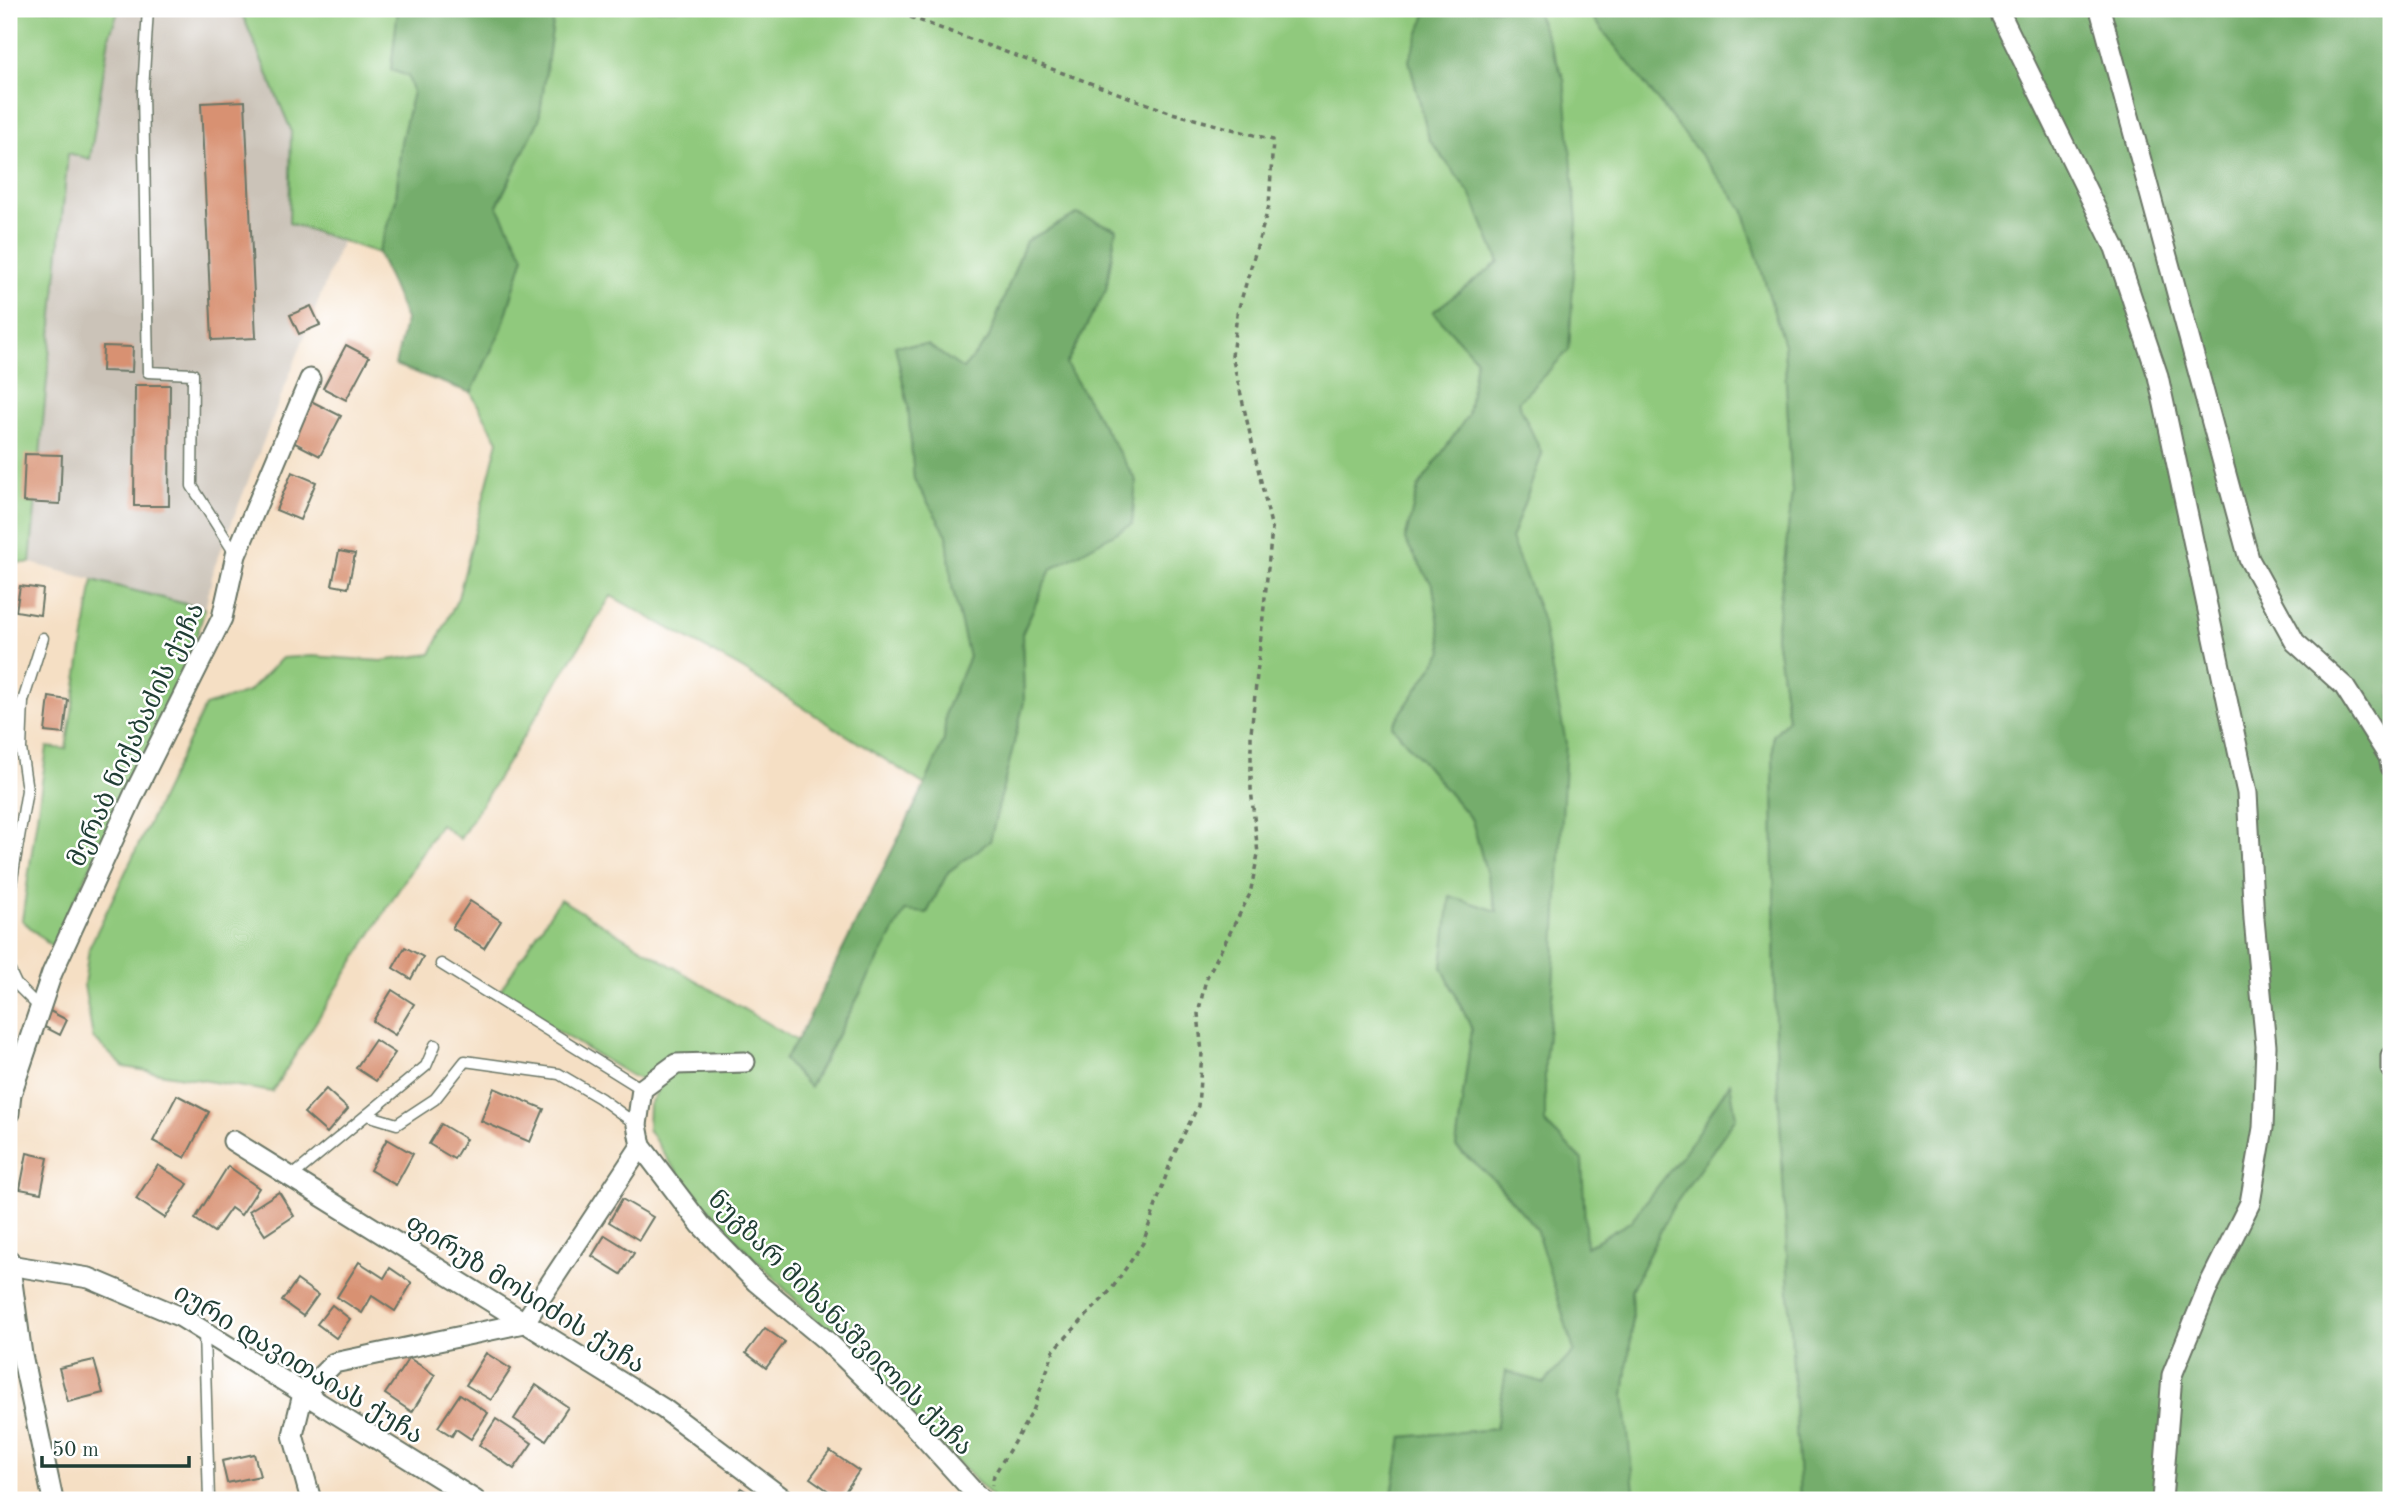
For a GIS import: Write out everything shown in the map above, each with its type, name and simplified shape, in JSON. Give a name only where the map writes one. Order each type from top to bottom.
[{"type":"street","points":[[1998,9],[2115,248],[2158,376],[2247,793],[2254,919],[2266,1046],[2263,1128],[2250,1203],[2209,1285],[2172,1375],[2162,1500]]},
{"type":"street","points":[[2100,9],[2249,559],[2295,642],[2344,686],[2389,757],[2391,767]]},
{"type":"street","name":"მერაბ ნიქაბაძის ქუჩა","points":[[9,1113],[11,1094],[52,974],[135,792],[222,618],[236,555],[310,379]]},
{"type":"street","points":[[2391,1056],[2391,1069]]},
{"type":"street","points":[[642,1089],[676,1064],[745,1062]]},
{"type":"street","name":"ნუგზარ მიხანაშვილის ქუჩა","points":[[642,1089],[637,1125],[641,1146],[701,1225],[756,1282],[838,1351],[986,1494]]},
{"type":"street","name":"ფირუზ მოსიძის ქუჩა","points":[[233,1141],[664,1409],[785,1500]]},
{"type":"street","points":[[311,1500],[293,1436],[303,1394],[334,1363],[524,1324],[641,1146]]},
{"type":"street","points":[[9,1263],[22,1355],[53,1500]]},
{"type":"street","name":"იური დავითაიას ქუჩა","points":[[9,1263],[89,1278],[181,1317],[475,1500]]},
{"type":"lane","points":[[148,9],[143,91],[148,372],[193,374],[192,486],[236,555]]},
{"type":"lane","points":[[9,897],[27,790],[21,748],[23,701],[43,638]]},
{"type":"lane","points":[[9,722],[23,701]]},
{"type":"lane","points":[[441,964],[642,1089]]},
{"type":"lane","points":[[9,969],[16,984],[41,1009]]},
{"type":"lane","points":[[289,1178],[426,1066],[435,1045]]},
{"type":"lane","points":[[367,1115],[397,1124],[435,1099],[465,1061],[559,1074],[600,1098],[637,1125]]},
{"type":"lane","points":[[204,1332],[209,1500]]},
{"type":"path","points":[[910,17],[1172,113],[1273,140],[1269,206],[1237,314],[1232,356],[1272,529],[1251,733],[1251,789],[1258,854],[1250,894],[1206,979],[1198,1014],[1202,1053],[1198,1106],[1172,1158],[1143,1243],[1111,1290],[1054,1350],[1033,1411],[994,1475],[986,1494]]},
{"type":"shaded area","points":[[119,9],[240,9],[291,130],[289,223],[342,241],[214,568],[205,609],[30,563],[68,153],[90,159],[109,37]]},
{"type":"green space","points":[[9,9],[119,9],[109,37],[90,159],[68,153],[30,563],[9,562]]},
{"type":"green space","points":[[240,9],[398,9],[391,70],[409,76],[413,92],[401,142],[396,200],[378,253],[289,223],[291,130]]},
{"type":"green space","points":[[398,9],[555,9],[539,120],[497,205],[524,256],[502,328],[471,393],[395,365],[406,319],[378,253],[396,200],[401,142],[413,92],[408,76],[391,70]]},
{"type":"green space","points":[[555,9],[1428,9],[1409,60],[1429,138],[1471,195],[1499,262],[1433,312],[1476,359],[1468,415],[1418,488],[1405,540],[1433,586],[1443,651],[1392,726],[1472,820],[1497,912],[1450,896],[1442,967],[1472,1029],[1456,1147],[1494,1180],[1536,1228],[1575,1352],[1544,1383],[1506,1372],[1496,1429],[1402,1437],[1391,1500],[995,1500],[724,1228],[670,1163],[648,1129],[649,1105],[660,1087],[632,1076],[497,995],[560,899],[797,1041],[784,1060],[810,1087],[905,910],[927,913],[948,872],[990,841],[1024,702],[1022,634],[1051,569],[1132,524],[1136,481],[1066,364],[1106,290],[1116,229],[1077,214],[1026,241],[988,340],[963,369],[928,345],[895,345],[908,405],[914,479],[947,535],[952,586],[969,657],[946,710],[944,740],[925,785],[744,670],[611,596],[460,839],[440,824],[272,1092],[124,1067],[93,1038],[84,985],[89,948],[205,706],[248,692],[282,658],[312,656],[381,661],[431,654],[458,598],[498,441],[471,393],[502,328],[524,256],[497,206],[539,120]]},
{"type":"green space","points":[[1428,9],[1535,9],[1564,79],[1577,221],[1569,350],[1518,402],[1542,454],[1511,539],[1541,615],[1566,743],[1553,988],[1545,1062],[1545,1123],[1582,1160],[1586,1247],[1630,1222],[1686,1150],[1730,1083],[1736,1117],[1671,1210],[1631,1290],[1632,1328],[1624,1396],[1635,1500],[1391,1500],[1402,1437],[1496,1429],[1506,1371],[1544,1383],[1574,1351],[1536,1228],[1494,1180],[1456,1147],[1472,1029],[1442,967],[1450,896],[1497,911],[1472,820],[1392,726],[1443,651],[1433,586],[1405,540],[1418,488],[1468,415],[1476,359],[1433,312],[1499,262],[1471,195],[1429,139],[1409,60]]},
{"type":"green space","points":[[1535,9],[1586,9],[1743,209],[1784,345],[1792,493],[1776,636],[1788,720],[1773,736],[1775,1025],[1800,1500],[1635,1500],[1633,1494],[1624,1396],[1632,1328],[1631,1290],[1671,1210],[1736,1117],[1730,1084],[1686,1150],[1630,1222],[1585,1247],[1582,1160],[1545,1123],[1545,1062],[1553,988],[1558,873],[1511,539],[1542,454],[1517,402],[1569,349],[1572,285],[1564,79]]},
{"type":"green space","points":[[1586,9],[2391,9],[2391,1500],[1800,1500],[1775,1025],[1773,736],[1788,719],[1776,636],[1792,493],[1784,345],[1743,209]]},
{"type":"green space","points":[[1077,214],[1116,229],[1106,290],[1066,364],[1136,481],[1132,524],[1051,569],[1022,634],[1024,702],[990,841],[948,872],[927,913],[905,911],[809,1087],[784,1060],[797,1041],[925,785],[944,740],[946,710],[969,657],[952,586],[947,535],[914,479],[908,405],[895,345],[928,345],[963,369],[988,340],[1026,241]]},
{"type":"green space","points":[[93,580],[205,609],[187,667],[52,947],[22,920],[47,747],[66,749]]},
{"type":"building","points":[[245,101],[256,338],[212,340],[201,103]]},
{"type":"building","points":[[311,306],[320,325],[299,334],[290,315]]},
{"type":"building","points":[[346,345],[369,357],[346,400],[323,388]]},
{"type":"building","points":[[103,346],[133,347],[132,372],[102,371]]},
{"type":"building","points":[[135,385],[170,385],[169,506],[134,506]]},
{"type":"building","points":[[311,401],[341,416],[320,456],[291,441]]},
{"type":"building","points":[[25,454],[62,455],[60,504],[23,502]]},
{"type":"building","points":[[292,472],[316,482],[300,520],[276,510]]},
{"type":"building","points":[[339,551],[355,554],[348,588],[332,585]]},
{"type":"building","points":[[20,586],[43,589],[40,615],[16,611]]},
{"type":"building","points":[[49,697],[68,700],[64,734],[45,732]]},
{"type":"building","points":[[470,901],[501,921],[484,948],[452,928]]},
{"type":"building","points":[[405,947],[423,957],[411,979],[393,968]]},
{"type":"building","points":[[392,990],[414,1004],[395,1035],[373,1021]]},
{"type":"building","points":[[46,1009],[67,1020],[60,1035],[39,1024]]},
{"type":"building","points":[[375,1040],[395,1053],[376,1081],[356,1068]]},
{"type":"building","points":[[494,1088],[544,1109],[530,1142],[481,1121]]},
{"type":"building","points":[[326,1089],[348,1109],[327,1133],[304,1113]]},
{"type":"building","points":[[177,1095],[209,1112],[185,1158],[153,1141]]},
{"type":"building","points":[[441,1124],[466,1139],[454,1159],[429,1144]]},
{"type":"building","points":[[387,1139],[413,1154],[396,1185],[370,1170]]},
{"type":"building","points":[[27,1153],[48,1158],[41,1193],[20,1189]]},
{"type":"building","points":[[158,1165],[188,1184],[165,1218],[136,1199]]},
{"type":"building","points":[[228,1166],[259,1188],[241,1215],[231,1208],[214,1232],[195,1219]]},
{"type":"building","points":[[279,1192],[294,1216],[265,1235],[249,1211]]},
{"type":"building","points":[[622,1199],[653,1217],[639,1240],[609,1222]]},
{"type":"building","points":[[605,1235],[634,1253],[621,1274],[592,1256]]},
{"type":"building","points":[[359,1262],[384,1278],[390,1268],[412,1283],[395,1311],[372,1296],[362,1313],[337,1297]]},
{"type":"building","points":[[297,1280],[318,1295],[303,1316],[282,1301]]},
{"type":"building","points":[[332,1305],[350,1319],[336,1338],[317,1324]]},
{"type":"building","points":[[765,1328],[785,1342],[766,1368],[746,1353]]},
{"type":"building","points":[[486,1353],[511,1369],[491,1400],[466,1385]]},
{"type":"building","points":[[409,1358],[435,1375],[412,1412],[385,1394]]},
{"type":"building","points":[[94,1360],[103,1393],[68,1402],[59,1368]]},
{"type":"building","points":[[536,1385],[568,1407],[546,1440],[514,1419]]},
{"type":"building","points":[[460,1394],[488,1413],[471,1439],[456,1429],[452,1436],[438,1427]]},
{"type":"building","points":[[496,1419],[532,1443],[514,1469],[479,1445]]},
{"type":"building","points":[[830,1451],[859,1471],[840,1499],[810,1478]]},
{"type":"building","points":[[254,1454],[260,1476],[227,1483],[222,1461]]},
{"type":"building","points":[[741,1488],[759,1500],[733,1500]]}]
